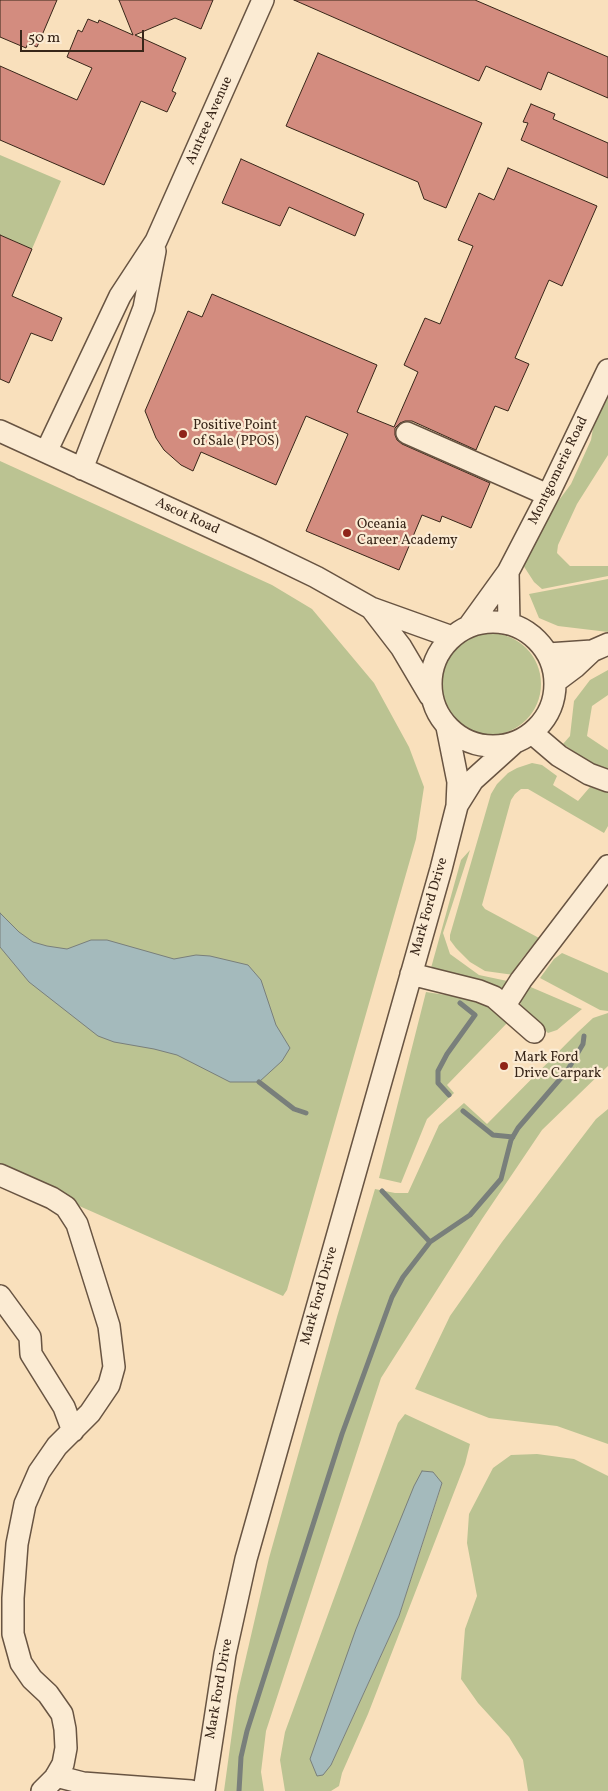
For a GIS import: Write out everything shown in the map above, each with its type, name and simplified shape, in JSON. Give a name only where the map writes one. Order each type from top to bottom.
[{"type":"street","name":"Aintree Avenue","points":[[46,452],[120,296],[156,241],[263,0]]},
{"type":"street","name":"Aintree Avenue","points":[[82,469],[144,308],[156,241]]},
{"type":"street","name":"Montgomerie Road","points":[[460,631],[508,572],[548,495],[608,370]]},
{"type":"street","name":"Ascot Road","points":[[0,431],[298,568],[371,608],[460,631]]},
{"type":"street","points":[[407,433],[548,495]]},
{"type":"street","name":"Montgomerie Road","points":[[508,572],[509,624]]},
{"type":"street","name":"Ascot Road","points":[[371,608],[402,647],[432,698]]},
{"type":"street","points":[[489,622],[509,624],[524,630],[538,641],[548,654],[553,668],[554,696],[542,722],[523,738],[496,746],[478,744],[461,738],[447,727],[437,713],[432,698],[430,676],[438,654],[460,631],[489,622]]},
{"type":"street","points":[[548,654],[600,647]]},
{"type":"street","points":[[555,682],[600,647]]},
{"type":"street","name":"Mark Ford Drive","points":[[204,1791],[225,1654],[246,1559],[441,869],[457,806],[458,782],[447,727]]},
{"type":"street","points":[[523,738],[589,774],[608,781]]},
{"type":"street","name":"Mark Ford Drive","points":[[457,806],[473,780],[523,738]]},
{"type":"street","points":[[504,1005],[608,866]]},
{"type":"street","points":[[411,974],[478,991],[494,997],[534,1032]]},
{"type":"street","points":[[0,1175],[52,1198],[66,1207],[76,1224],[109,1326],[114,1367],[109,1385],[90,1413],[57,1446],[39,1472],[25,1504],[17,1544],[13,1598],[14,1634],[22,1663],[32,1679],[48,1694],[62,1714],[65,1729],[66,1748],[63,1764],[56,1776],[42,1791]]},
{"type":"street","points":[[0,1296],[30,1337],[31,1354],[64,1407],[72,1430]]},
{"type":"street","points":[[56,1776],[83,1783],[191,1791]]},
{"type":"green space","points":[[0,155],[61,181],[32,249],[0,235]]},
{"type":"green space","points":[[607,395],[608,455],[577,504],[558,545],[557,553],[570,566],[608,566],[608,576],[542,589],[534,582],[523,565],[542,523],[571,484],[591,440],[594,422]]},
{"type":"green space","points":[[0,461],[272,585],[312,609],[374,683],[409,747],[424,787],[416,839],[287,1290],[283,1296],[0,1171]]},
{"type":"green space","points":[[608,579],[608,632],[558,626],[539,618],[529,594]]},
{"type":"green space","points":[[490,633],[510,637],[526,648],[537,664],[541,684],[537,704],[526,720],[510,731],[490,735],[470,731],[454,720],[443,704],[439,684],[443,664],[454,648],[470,637]]},
{"type":"green space","points":[[608,670],[608,695],[592,706],[587,736],[608,750],[608,772],[599,769],[563,744],[570,736],[574,701],[590,680]]},
{"type":"green space","points":[[532,763],[542,765],[557,776],[553,785],[578,801],[590,787],[608,793],[608,826],[604,833],[528,789],[521,789],[515,794],[511,800],[482,905],[485,909],[539,938],[520,961],[514,975],[485,971],[470,962],[456,948],[450,940],[450,935],[491,794],[497,784],[508,773]]},
{"type":"green space","points":[[470,850],[443,933],[450,954],[479,975],[512,982],[507,989],[500,991],[472,979],[436,971],[431,968],[461,860]]},
{"type":"green space","points":[[562,953],[608,973],[608,1011],[600,1010],[540,978],[554,959]]},
{"type":"green space","points":[[526,985],[582,1009],[557,1030],[548,1033],[522,1008],[520,1002],[521,994]]},
{"type":"green space","points":[[426,992],[459,997],[485,1004],[510,1020],[447,1085],[454,1093],[427,1119],[401,1183],[379,1178]]},
{"type":"green space","points":[[608,1013],[608,1066],[542,1130],[482,1219],[381,1378],[266,1731],[261,1772],[264,1791],[224,1791],[237,1696],[269,1558],[375,1189],[395,1193],[408,1193],[439,1125],[464,1103],[487,1124],[593,1018]]},
{"type":"green space","points":[[608,1109],[608,1444],[557,1426],[489,1418],[415,1389],[450,1316],[502,1242],[596,1119]]},
{"type":"green space","points":[[405,1414],[470,1444],[465,1464],[368,1714],[342,1773],[339,1786],[331,1791],[285,1791],[280,1760],[285,1732],[398,1423]],"holes":[[[442,1484],[399,1616],[331,1765]]]},
{"type":"green space","points":[[537,1454],[574,1459],[608,1476],[608,1791],[528,1791],[523,1760],[509,1737],[478,1703],[461,1679],[465,1629],[477,1596],[467,1543],[469,1514],[493,1468],[511,1455]]},
{"type":"shaded area","points":[[0,913],[19,932],[33,942],[47,946],[67,949],[91,940],[107,940],[174,959],[196,955],[210,956],[248,965],[261,980],[276,1025],[290,1048],[282,1061],[259,1082],[230,1082],[177,1055],[114,1042],[98,1036],[29,982],[0,947]]},
{"type":"shaded area","points":[[422,1471],[433,1472],[442,1483],[399,1616],[331,1765],[323,1775],[317,1776],[310,1759],[356,1629],[414,1486]]},
{"type":"building","points":[[0,0],[57,0],[37,47],[28,43],[26,48],[0,37]]},
{"type":"building","points":[[119,0],[213,0],[201,29],[175,18],[135,35],[186,58],[172,91],[176,93],[167,112],[141,101],[104,185],[0,140],[0,66],[77,100],[92,68],[67,57],[78,30],[82,32],[88,19],[98,23],[99,20],[133,35]]},
{"type":"building","points":[[294,0],[475,0],[608,57],[608,98],[548,72],[541,90],[486,66],[479,81]]},
{"type":"building","points":[[318,53],[482,123],[446,208],[424,199],[418,182],[286,126]]},
{"type":"building","points":[[531,104],[555,114],[553,119],[608,143],[608,178],[521,140],[528,123],[523,122]]},
{"type":"building","points":[[241,159],[364,214],[355,236],[289,207],[280,226],[222,203]]},
{"type":"building","points":[[508,168],[597,206],[562,286],[549,280],[515,358],[529,364],[508,411],[495,406],[476,450],[412,421],[400,423],[395,428],[397,440],[402,444],[490,483],[471,528],[442,516],[440,522],[422,515],[399,570],[306,531],[348,434],[306,416],[276,485],[201,452],[193,471],[181,465],[164,450],[156,438],[145,411],[188,311],[202,317],[212,294],[377,365],[357,412],[394,427],[418,372],[404,365],[425,318],[440,324],[473,246],[458,240],[479,193],[494,200]]},
{"type":"building","points":[[0,235],[32,249],[12,296],[62,318],[52,341],[31,333],[9,383],[0,379]]},
{"type":"waterway","points":[[449,1095],[438,1083],[438,1071],[447,1054],[475,1015],[460,1003]]},
{"type":"waterway","points":[[239,1791],[241,1757],[247,1731],[342,1434],[392,1297],[403,1277],[430,1242],[470,1215],[501,1179],[511,1140],[518,1128],[567,1071],[583,1044],[584,1036]]},
{"type":"waterway","points":[[259,1082],[294,1109],[306,1113]]},
{"type":"waterway","points":[[463,1111],[493,1135],[513,1137]]},
{"type":"waterway","points":[[382,1191],[430,1242]]},
{"type":"place","name":"Positive Point of Sale (PPOS)","points":[[183,434]]},
{"type":"place","name":"Oceania Career Academy","points":[[347,533]]},
{"type":"place","name":"Mark Ford Drive Carpark","points":[[504,1066]]}]
